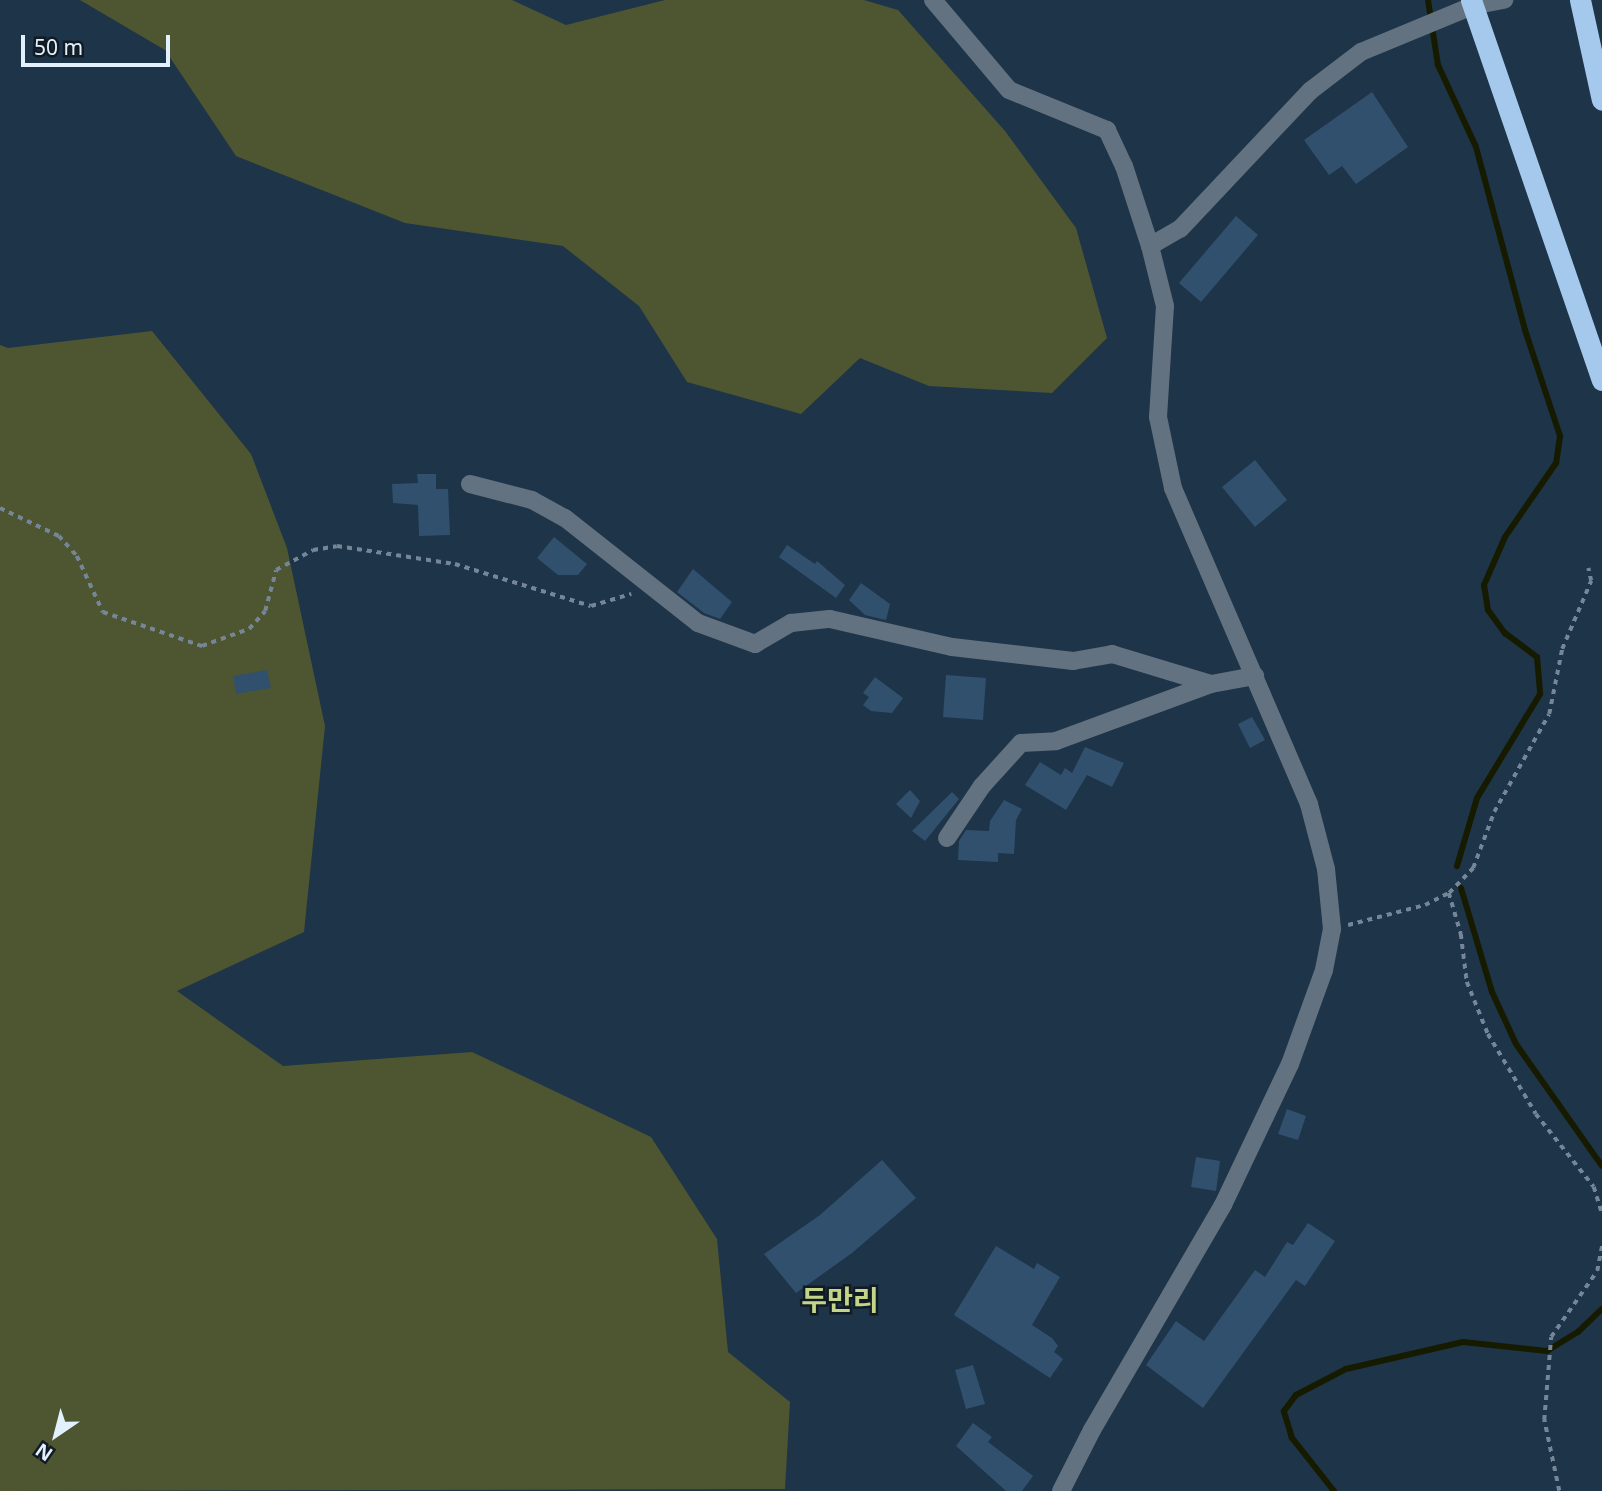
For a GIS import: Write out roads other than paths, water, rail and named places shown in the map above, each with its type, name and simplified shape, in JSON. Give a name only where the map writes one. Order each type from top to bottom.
[{"type":"highway","points":[[1580,0],[1602,100]]},
{"type":"highway","points":[[1471,3],[1602,380]]},
{"type":"street","points":[[933,0],[1009,90],[1107,130],[1150,246],[1165,306],[1158,417],[1172,485],[1309,804],[1326,869],[1332,929],[1324,971],[1290,1064],[1223,1205],[1092,1430],[1061,1491]]},
{"type":"street","points":[[1150,246],[1180,229],[1310,90],[1361,52],[1406,31],[1447,19],[1471,3],[1504,0]]},
{"type":"street","points":[[471,484],[533,500],[565,518],[698,623],[755,644],[791,623],[830,619],[953,647],[1073,661],[1112,654],[1211,684]]},
{"type":"street","points":[[947,838],[982,786],[1021,743],[1056,741],[1211,684],[1255,676]]},
{"type":"waterway","points":[[1428,0],[1438,65],[1476,147],[1525,330],[1560,436],[1556,463],[1505,537],[1484,585],[1488,610],[1505,633],[1537,657],[1540,694],[1477,798],[1457,866]]},
{"type":"waterway","points":[[1461,888],[1492,992],[1516,1044],[1602,1166]]},
{"type":"waterway","points":[[1334,1491],[1292,1438],[1284,1411],[1296,1395],[1346,1369],[1463,1342],[1547,1351],[1578,1332],[1602,1309]]},
{"type":"district","name":"두만리","points":[[840,1299]]}]
